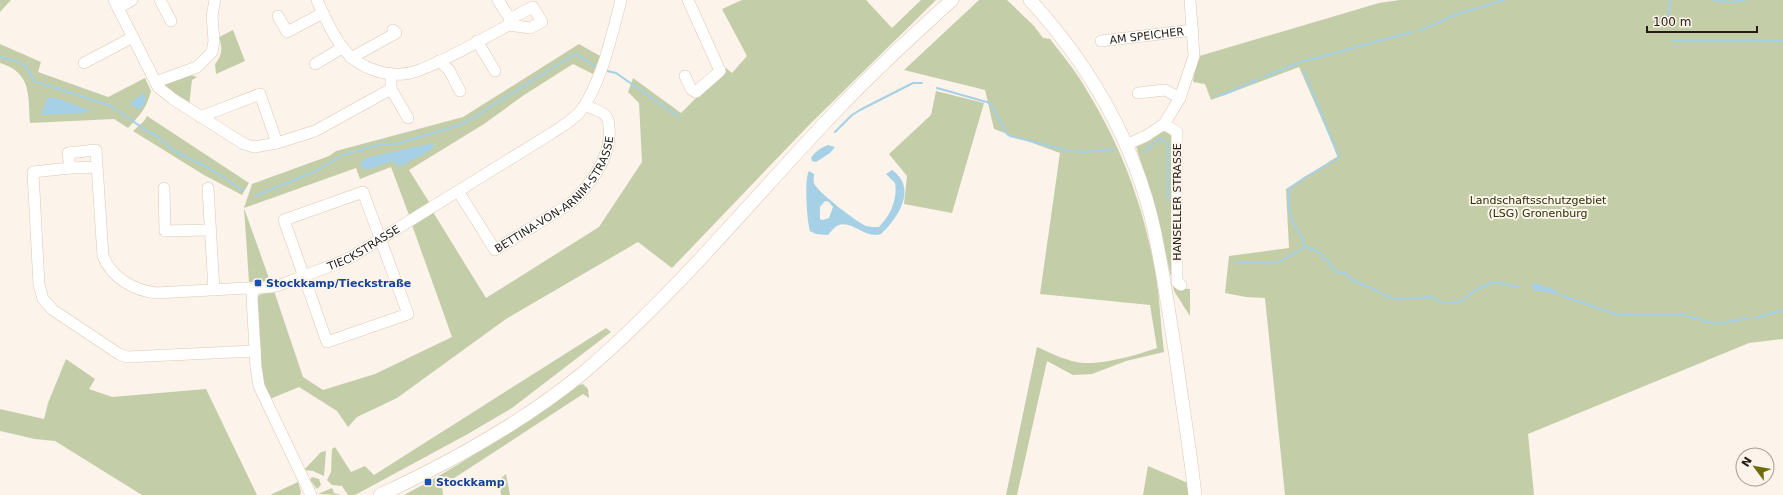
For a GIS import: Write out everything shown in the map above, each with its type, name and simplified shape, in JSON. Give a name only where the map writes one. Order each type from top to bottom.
[{"type":"main road","points":[[380,495],[424,474],[481,443],[556,393],[594,363],[649,313],[836,111],[898,50],[952,0]]},
{"type":"main road","points":[[1030,0],[1054,26],[1079,60],[1102,97],[1126,145],[1146,200],[1158,251],[1169,314],[1195,495]]},
{"type":"street","points":[[132,0],[116,4],[158,87],[173,99],[244,144],[254,147],[277,143],[315,131],[391,89]]},
{"type":"street","points":[[160,0],[171,21]]},
{"type":"street","points":[[156,82],[173,74],[190,70],[205,60],[212,52],[214,41],[212,16],[215,0]]},
{"type":"street","points":[[317,0],[342,48],[352,58],[370,69],[391,74],[415,72],[478,41],[510,22],[498,0]]},
{"type":"street","name":"TIECKSTRASSE","points":[[70,168],[68,153],[96,150],[103,256],[107,267],[116,276],[141,291],[156,293],[247,288],[253,291],[258,288],[272,287],[286,283],[341,263],[563,126],[573,118],[585,105],[607,53],[621,0]]},
{"type":"street","points":[[685,76],[691,89],[696,92],[720,71],[688,0]]},
{"type":"street","points":[[1126,145],[1146,136],[1164,124],[1180,98],[1194,56],[1190,0]]},
{"type":"street","points":[[278,16],[287,32],[323,13]]},
{"type":"street","points":[[352,58],[396,33],[393,30]]},
{"type":"street","name":"AM SPEICHER","points":[[1101,41],[1193,30]]},
{"type":"street","points":[[84,64],[133,37]]},
{"type":"street","points":[[478,41],[495,71]]},
{"type":"street","points":[[315,64],[342,48]]},
{"type":"street","points":[[439,61],[449,70],[460,91]]},
{"type":"street","points":[[391,74],[391,89],[408,118]]},
{"type":"street","points":[[1138,93],[1165,90],[1180,98]]},
{"type":"street","points":[[200,116],[260,94],[277,143]]},
{"type":"street","name":"BETTINA-VON-ARNIM-STRASSE","points":[[458,191],[495,250],[571,203],[581,193],[600,165],[609,145],[608,120],[605,115],[585,105]]},
{"type":"street","name":"HANSELLER STRASSE","points":[[1164,124],[1177,132],[1176,278],[1177,282],[1181,285]]},
{"type":"street","points":[[96,167],[33,172],[40,285],[43,299],[53,310],[119,354],[127,357],[255,351]]},
{"type":"street","points":[[164,188],[165,231],[210,230]]},
{"type":"street","points":[[208,188],[214,290]]},
{"type":"street","points":[[363,192],[381,239],[408,314],[327,342],[284,220],[363,192]]},
{"type":"street","points":[[253,291],[255,351],[259,386],[311,495]]},
{"type":"green space","points":[[0,0],[11,0],[0,12]]},
{"type":"green space","points":[[742,0],[866,0],[892,28],[921,0],[936,0],[811,123],[672,268],[638,242],[506,319],[397,398],[357,417],[348,427],[337,411],[299,387],[270,399],[262,378],[256,301],[259,295],[274,291],[303,377],[323,390],[375,374],[452,337],[412,225],[433,212],[486,298],[599,227],[642,162],[639,103],[628,92],[633,78],[681,113],[726,68],[732,73],[747,56],[722,9]]},
{"type":"green space","points":[[979,0],[1007,0],[1034,26],[1043,38],[1050,39],[1078,76],[1099,112],[1122,158],[1146,230],[1157,282],[1164,352],[1126,361],[1092,374],[1073,375],[1047,361],[1017,495],[1006,495],[1037,347],[1066,359],[1084,363],[1111,361],[1157,348],[1150,305],[1040,294],[1060,153],[994,129],[985,90],[904,70]]},
{"type":"green space","name":"Landschaftsschutzgebiet (LSG) Gronenburg","points":[[1400,0],[1783,0],[1783,339],[1749,343],[1528,434],[1534,495],[1285,495],[1265,298],[1246,297],[1225,293],[1229,256],[1289,248],[1286,189],[1338,156],[1299,67],[1211,100],[1205,84],[1193,82],[1196,57],[1379,3]]},
{"type":"green space","points":[[233,30],[245,61],[216,74],[215,64],[221,52],[219,37]]},
{"type":"green space","points":[[0,44],[41,62],[38,72],[108,97],[145,78],[151,91],[149,97],[142,111],[128,128],[114,119],[30,123],[26,86],[18,73],[10,67],[0,63]]},
{"type":"green space","points":[[579,44],[600,56],[593,74],[573,64],[524,95],[484,124],[409,170],[429,202],[409,215],[391,167],[360,179],[356,168],[244,208],[252,184],[329,156],[336,151],[463,117]]},
{"type":"green space","points":[[184,73],[197,77],[192,80],[189,106],[161,84]]},
{"type":"green space","points":[[936,91],[984,103],[952,213],[904,204],[907,176],[889,154],[931,115]]},
{"type":"green space","points":[[147,116],[249,183],[242,195],[204,175],[133,131],[144,121]]},
{"type":"green space","points":[[1167,131],[1171,136],[1175,288],[1190,289],[1190,316],[1174,291],[1160,227],[1136,146],[1159,133]]},
{"type":"green space","points":[[244,208],[270,281],[249,282]]},
{"type":"green space","points":[[606,328],[611,332],[512,408],[466,435],[355,495],[348,495],[342,486],[332,485],[327,480],[331,472],[332,449],[335,447],[351,472],[365,466],[374,475]]},
{"type":"green space","points":[[66,359],[95,379],[89,389],[112,397],[206,389],[257,495],[142,495],[55,441],[35,439],[0,431],[0,409],[44,419],[48,403]]},
{"type":"green space","points":[[583,384],[588,389],[589,398],[583,394],[442,486],[443,495],[404,495],[470,457],[576,386]]},
{"type":"green space","points":[[326,451],[324,476],[313,471],[304,470],[321,452]]},
{"type":"green space","points":[[1148,466],[1188,483],[1189,495],[1143,495]]},
{"type":"green space","points":[[506,474],[510,495],[501,495],[499,480]]},
{"type":"green space","points":[[312,477],[319,479],[321,485],[317,489],[310,480]]},
{"type":"green space","points":[[298,482],[301,492],[300,495],[270,495]]},
{"type":"green space","points":[[332,488],[334,493],[341,495],[318,494]]},
{"type":"water","points":[[144,93],[146,101],[140,110],[129,103]]},
{"type":"water","points":[[48,97],[56,98],[91,111],[83,113],[41,115]]},
{"type":"water","points":[[429,144],[435,145],[429,151],[399,167],[392,161],[366,170],[359,164],[366,158]]},
{"type":"water","points":[[828,145],[835,147],[830,153],[816,162],[812,161],[811,158],[816,152]]},
{"type":"water","points":[[892,170],[900,177],[904,185],[904,194],[903,203],[894,220],[881,234],[870,234],[842,224],[833,229],[828,235],[816,234],[810,231],[806,190],[807,175],[809,171],[814,174],[814,182],[816,187],[822,193],[862,224],[874,227],[879,227],[887,218],[894,201],[896,189],[895,183],[886,174]],"holes":[[[825,201],[829,202],[833,207],[829,218],[823,220],[820,219],[820,207]]]},
{"type":"water","points":[[1534,283],[1553,289],[1561,295],[1535,291],[1531,286]]},
{"type":"waterway","points":[[1419,31],[1457,14],[1504,0]]},
{"type":"waterway","points":[[1667,22],[1670,0]]},
{"type":"waterway","points":[[1714,0],[1730,2],[1745,0]]},
{"type":"waterway","points":[[1264,77],[1301,62],[1412,32]]},
{"type":"waterway","points":[[1672,41],[1783,41]]},
{"type":"waterway","points":[[255,196],[316,171],[343,155],[382,144],[396,144],[463,124],[575,54],[595,66]]},
{"type":"waterway","points":[[0,57],[23,64],[28,69],[34,81],[111,106],[147,131],[157,136],[174,151],[209,168],[243,191]]},
{"type":"waterway","points":[[607,71],[616,73],[679,117]]},
{"type":"waterway","points":[[1304,71],[1339,158],[1304,178],[1288,190],[1290,213],[1294,225],[1303,239],[1303,245],[1320,252],[1323,259],[1328,260],[1331,267],[1335,269],[1336,272],[1345,273],[1352,280],[1376,290],[1387,297],[1397,299],[1432,297],[1442,303],[1451,303],[1462,301],[1474,291],[1493,282],[1519,287]]},
{"type":"waterway","points":[[1215,96],[1225,94],[1259,79]]},
{"type":"waterway","points":[[835,132],[852,115],[860,110],[913,83],[922,83]]},
{"type":"waterway","points":[[937,88],[990,103],[1007,134],[1010,136],[1070,151],[1085,152],[1114,149]]},
{"type":"waterway","points":[[1144,152],[1160,138],[1168,143],[1168,200]]},
{"type":"waterway","points":[[1234,263],[1277,263],[1305,247]]},
{"type":"waterway","points":[[1560,295],[1618,315],[1683,315],[1717,324],[1749,318]]},
{"type":"waterway","points":[[1756,318],[1783,310]]},
{"type":"place","name":"Stockkamp/Tieckstraße","points":[[258,283]]},
{"type":"place","name":"Stockkamp","points":[[428,482]]}]
